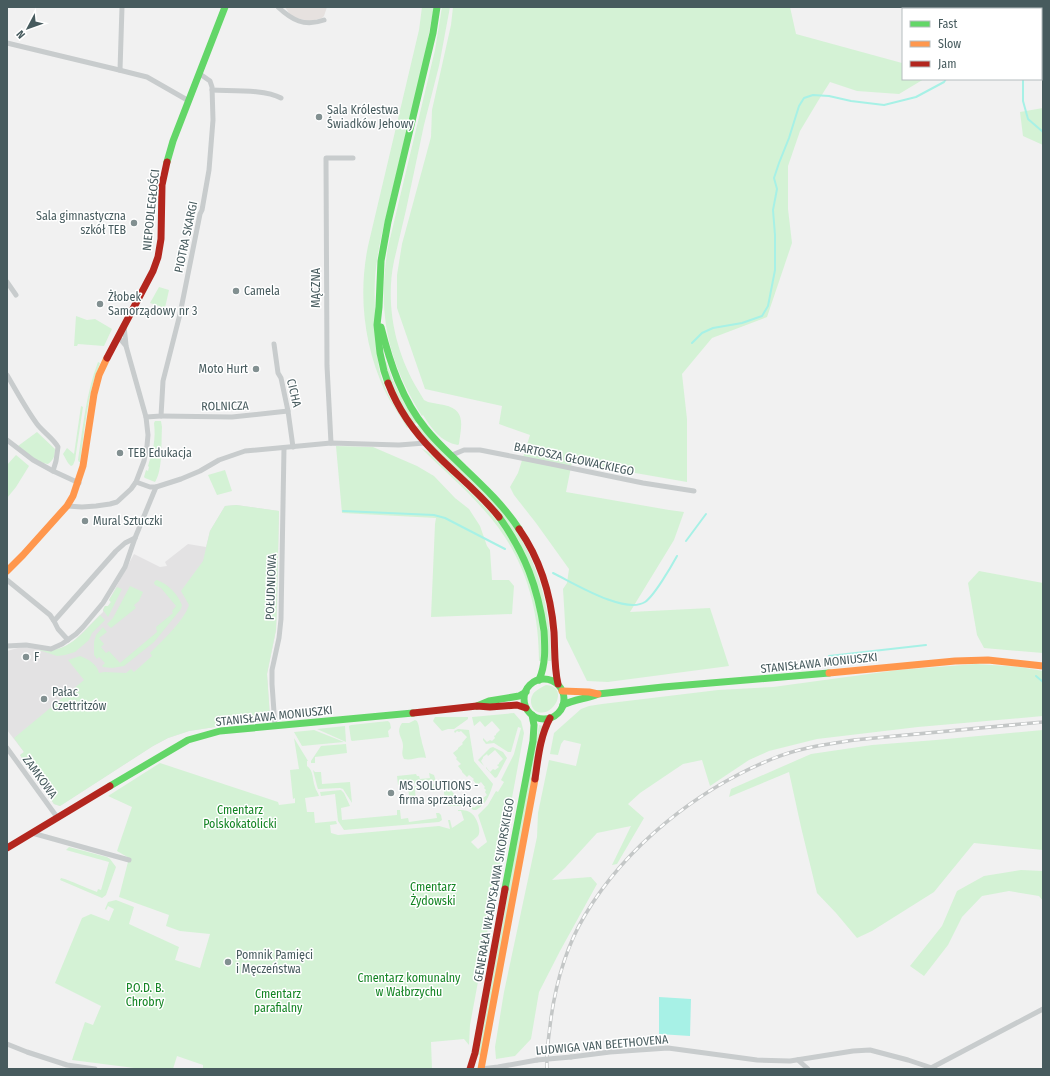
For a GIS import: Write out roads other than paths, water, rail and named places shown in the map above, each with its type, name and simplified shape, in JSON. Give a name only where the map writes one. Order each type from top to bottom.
[{"type":"main road","name":"NIEPODLEGŁOŚCI","points":[[7,571],[67,506],[74,496],[83,466],[94,394],[99,375],[153,271],[158,256],[161,239],[162,185],[167,160],[225,7]]},
{"type":"main road","points":[[437,7],[432,40],[388,225],[380,265],[377,325],[380,354],[383,371],[393,396],[413,428],[425,443],[477,493],[494,512],[513,537],[526,562],[540,605],[543,624],[545,657],[543,672],[540,680]]},
{"type":"main road","points":[[378,308],[390,362],[404,394],[426,428],[489,491],[514,520],[530,546],[542,576],[550,604],[554,634],[555,671],[560,688],[564,695],[564,705],[560,712],[554,717],[542,719],[532,715],[526,708],[524,697],[531,684],[540,680],[551,680],[560,688]]},
{"type":"main road","name":"STANISŁAWA MONIUSZKI","points":[[560,688],[570,692],[587,692],[598,694],[955,661],[988,660],[1043,666]]},
{"type":"main road","name":"STANISŁAWA MONIUSZKI","points":[[477,706],[489,701],[519,696],[526,692]]},
{"type":"main road","name":"STANISŁAWA MONIUSZKI","points":[[564,705],[572,701],[589,698],[598,694]]},
{"type":"main road","name":"STANISŁAWA MONIUSZKI","points":[[7,848],[188,740],[220,731],[477,706],[490,707],[517,705],[526,708]]},
{"type":"main road","name":"GENERAŁA WŁADYSŁAWA SIKORSKIEGO","points":[[470,1069],[476,1045],[533,741],[534,725],[532,715]]},
{"type":"main road","name":"GENERAŁA WŁADYSŁAWA SIKORSKIEGO","points":[[481,1069],[543,734],[550,718]]},
{"type":"street","points":[[120,70],[122,7]]},
{"type":"street","points":[[278,7],[289,16],[306,23],[324,20]]},
{"type":"street","points":[[7,43],[147,77],[189,101]]},
{"type":"street","points":[[200,74],[210,81],[212,90],[262,92],[275,94],[281,98]]},
{"type":"street","name":"PIOTRA SKARGI","points":[[161,416],[163,381],[180,314],[209,170],[213,120],[212,90]]},
{"type":"street","name":"MĄCZNA","points":[[331,443],[327,366],[326,158],[353,158]]},
{"type":"street","points":[[7,282],[16,295]]},
{"type":"street","points":[[67,506],[96,506],[117,502],[136,482],[144,460],[148,435],[146,417],[126,346],[124,325]]},
{"type":"street","points":[[117,338],[126,346]]},
{"type":"street","name":"CICHA","points":[[274,344],[278,373],[281,378],[288,411],[293,447]]},
{"type":"street","points":[[7,375],[28,411],[38,425],[58,447],[53,471]]},
{"type":"street","name":"ROLNICZA","points":[[161,416],[232,417],[288,411]]},
{"type":"street","points":[[146,417],[161,416]]},
{"type":"street","points":[[7,440],[33,460],[53,471],[79,482]]},
{"type":"street","points":[[136,482],[150,487],[156,487],[181,479],[200,471],[219,460],[245,451],[331,443],[398,445],[425,443]]},
{"type":"street","name":"POŁUDNIOWA","points":[[275,726],[272,670],[279,638],[281,619],[284,448]]},
{"type":"street","name":"BARTOSZA GŁOWACKIEGO","points":[[452,455],[464,450],[480,450],[643,483],[694,491]]},
{"type":"street","points":[[7,646],[26,645],[51,648],[57,647],[80,630],[103,603],[125,567],[134,538],[156,487]]},
{"type":"street","points":[[54,621],[116,551],[125,543],[134,538]]},
{"type":"street","points":[[7,580],[50,615],[58,629],[68,640]]},
{"type":"street","name":"ZAMKOWA","points":[[7,748],[57,817]]},
{"type":"street","points":[[32,833],[129,860]]},
{"type":"street","name":"LUDWIGA VAN BEETHOVENA","points":[[481,1069],[510,1065],[520,1066],[538,1060],[610,1052],[668,1048],[757,1060],[790,1061],[853,1051],[870,1050],[933,1068],[1043,1009]]},
{"type":"street","points":[[7,1044],[67,1065],[95,1069]]},
{"type":"street","points":[[798,1060],[808,1069]]},
{"type":"waterway","points":[[692,343],[702,333],[713,328],[742,323],[762,316],[768,306],[775,270],[773,210],[777,189],[774,178],[799,106],[804,98],[813,95],[829,96],[851,101],[884,105],[916,97],[945,80]]},
{"type":"waterway","points":[[1023,80],[1023,101],[1028,119],[1043,132]]},
{"type":"waterway","points":[[343,511],[434,515],[445,518],[505,549]]},
{"type":"waterway","points":[[686,541],[706,514]]},
{"type":"waterway","points":[[553,573],[599,596],[612,601],[636,605],[649,599],[677,556]]},
{"type":"waterway","points":[[829,656],[926,645]]},
{"type":"waterway","points":[[1036,676],[1043,682]]},
{"type":"railway","points":[[547,1069],[551,1018],[559,978],[573,939],[585,915],[621,866],[666,822],[691,803],[744,771],[782,755],[802,749],[854,740],[1043,722]]},
{"type":"place","name":"Sala Królestwa Świadków Jehowy","points":[[319,117]]},
{"type":"place","name":"Sala gimnastyczna szkół TEB","points":[[134,223]]},
{"type":"place","name":"Camela","points":[[236,291]]},
{"type":"place","name":"Żłobek Samorządowy nr 3","points":[[100,304]]},
{"type":"place","name":"Moto Hurt","points":[[256,369]]},
{"type":"place","name":"TEB Edukacja","points":[[120,453]]},
{"type":"place","name":"Mural Sztuczki","points":[[85,521]]},
{"type":"place","name":"F","points":[[26,657]]},
{"type":"place","name":"Pałac Czettritzów","points":[[44,699]]},
{"type":"place","name":"MS SOLUTIONS - firma sprzatająca","points":[[391,793]]},
{"type":"place","name":"Pomnik Pamięci i Męczeństwa","points":[[228,962]]},
{"type":"park label","name":"Cmentarz Polskokatolicki","points":[[240,817]]},
{"type":"park label","name":"Cmentarz Żydowski","points":[[433,894]]},
{"type":"park label","name":"Cmentarz komunalny w Wałbrzychu","points":[[409,985]]},
{"type":"park label","name":"P.O.D. B. Chrobry","points":[[145,995]]},
{"type":"park label","name":"Cmentarz parafialny","points":[[278,1001]]}]
